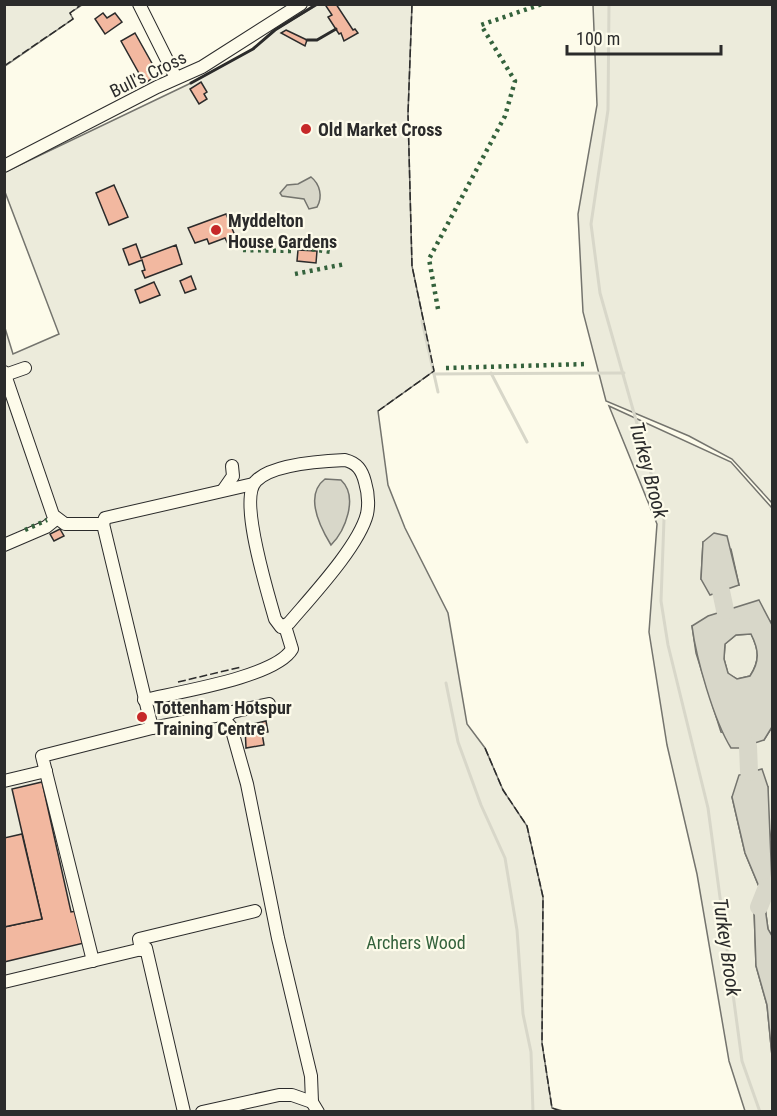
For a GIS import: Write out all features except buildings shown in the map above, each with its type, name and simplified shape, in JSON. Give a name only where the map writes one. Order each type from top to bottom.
[{"type":"street","points":[[139,4],[176,78]]},
{"type":"street","name":"Bull's Cross","points":[[4,166],[211,62],[301,4]]},
{"type":"street","points":[[25,368],[5,373],[56,519]]},
{"type":"street","points":[[152,728],[103,524],[105,518],[252,484],[258,478],[282,469],[315,462],[345,460],[360,468],[367,487],[366,515],[354,538],[326,579],[285,626]]},
{"type":"street","points":[[224,489],[232,476],[232,466]]},
{"type":"street","points":[[252,484],[249,511],[275,619],[278,625],[285,626]]},
{"type":"street","points":[[56,519],[76,526],[103,524]]},
{"type":"street","points":[[4,545],[46,527],[56,519]]},
{"type":"street","points":[[144,700],[267,669],[286,657],[292,649],[285,626]]},
{"type":"street","points":[[225,718],[232,712],[269,704]]},
{"type":"street","points":[[93,961],[42,756],[215,714],[225,718],[231,727],[247,784],[278,938],[311,1076],[315,1107]]},
{"type":"street","points":[[4,781],[46,771]]},
{"type":"street","points":[[141,950],[139,939],[255,911]]},
{"type":"street","points":[[4,982],[146,948],[184,1112]]},
{"type":"street","points":[[202,1112],[279,1095],[291,1095],[315,1107]]},
{"type":"green space","points":[[4,5],[82,5],[70,13],[73,19],[5,66]]},
{"type":"green space","name":"Archers Wood","points":[[317,5],[412,5],[408,114],[412,266],[434,371],[378,411],[388,485],[405,528],[448,613],[467,724],[485,748],[503,790],[527,826],[543,897],[542,1043],[552,1108],[563,1111],[5,1111],[5,328],[13,354],[59,334],[5,192],[5,172],[191,83],[253,49],[275,30]]},
{"type":"green space","points":[[593,5],[772,5],[772,503],[732,459],[689,436],[606,401],[583,312],[578,214],[597,105]]},
{"type":"green space","points":[[609,406],[731,462],[772,508],[772,625],[771,621],[692,626],[696,653],[721,732],[764,740],[772,727],[772,844],[767,817],[768,787],[732,797],[745,853],[760,889],[772,884],[772,936],[768,929],[765,907],[754,908],[756,966],[767,1005],[772,1056],[772,1111],[745,1111],[729,1061],[697,874],[667,745],[649,632],[657,524]],"holes":[[[703,542],[731,549],[739,585],[701,579]]]},
{"type":"green space","points":[[751,634],[757,650],[756,665],[750,676],[737,679],[728,674],[724,659],[725,644],[736,635]]},
{"type":"shaded area","points":[[311,177],[317,183],[320,191],[317,207],[309,209],[304,199],[282,196],[280,193],[287,185],[298,184]]},
{"type":"shaded area","points":[[325,479],[341,480],[349,495],[345,523],[331,545],[322,529],[315,502],[319,486]]},
{"type":"shaded area","points":[[714,533],[727,536],[739,585],[710,595],[701,579],[703,542]]},
{"type":"shaded area","points":[[759,600],[772,625],[772,727],[764,740],[740,748],[731,748],[718,722],[697,655],[692,626],[708,616]],"holes":[[[751,634],[757,650],[756,665],[750,676],[737,679],[728,673],[724,659],[725,644],[736,635]]]},
{"type":"shaded area","points":[[762,769],[768,787],[772,884],[760,889],[745,853],[732,797],[739,775]]},
{"type":"shaded area","points":[[765,907],[768,929],[772,936],[772,1056],[767,1005],[756,966],[754,908]]},
{"type":"waterway","name":"Turkey Brook","points":[[609,4],[608,110],[591,224],[600,293],[664,519],[661,601],[668,645],[708,808],[742,1061],[760,1112]]},
{"type":"waterway","points":[[422,321],[438,392]]},
{"type":"waterway","points":[[491,373],[527,442]]},
{"type":"waterway","points":[[434,374],[624,373]]},
{"type":"waterway","points":[[721,591],[725,610]]},
{"type":"waterway","points":[[446,683],[458,742],[481,805],[505,858],[517,930],[523,1014],[531,1052],[533,1112]]},
{"type":"waterway","points":[[748,746],[749,772]]},
{"type":"waterway","points":[[759,907],[767,887]]},
{"type":"hedge","points":[[438,309],[429,259],[505,116],[515,81],[481,25],[542,4]]},
{"type":"hedge","points":[[297,247],[331,252]]},
{"type":"hedge","points":[[243,250],[293,251]]},
{"type":"hedge","points":[[295,274],[345,264]]},
{"type":"hedge","points":[[446,368],[588,364]]},
{"type":"hedge","points":[[25,530],[47,520]]},
{"type":"fence","points":[[4,66],[73,19],[70,13],[82,4]]},
{"type":"fence","points":[[378,411],[434,371],[412,266],[408,114],[412,4]]},
{"type":"fence","points":[[178,682],[241,667]]},
{"type":"fence","points":[[485,748],[503,790],[527,826],[543,897],[542,1043],[552,1108],[563,1112]]},
{"type":"wall","points":[[191,83],[253,49],[275,30],[317,4]]},
{"type":"wall","points":[[307,40],[317,40],[336,29]]},
{"type":"place","name":"Old Market Cross","points":[[306,129]]},
{"type":"place","name":"Myddelton House Gardens","points":[[216,230]]},
{"type":"place","name":"Tottenham Hotspur Training Centre","points":[[142,717]]}]
